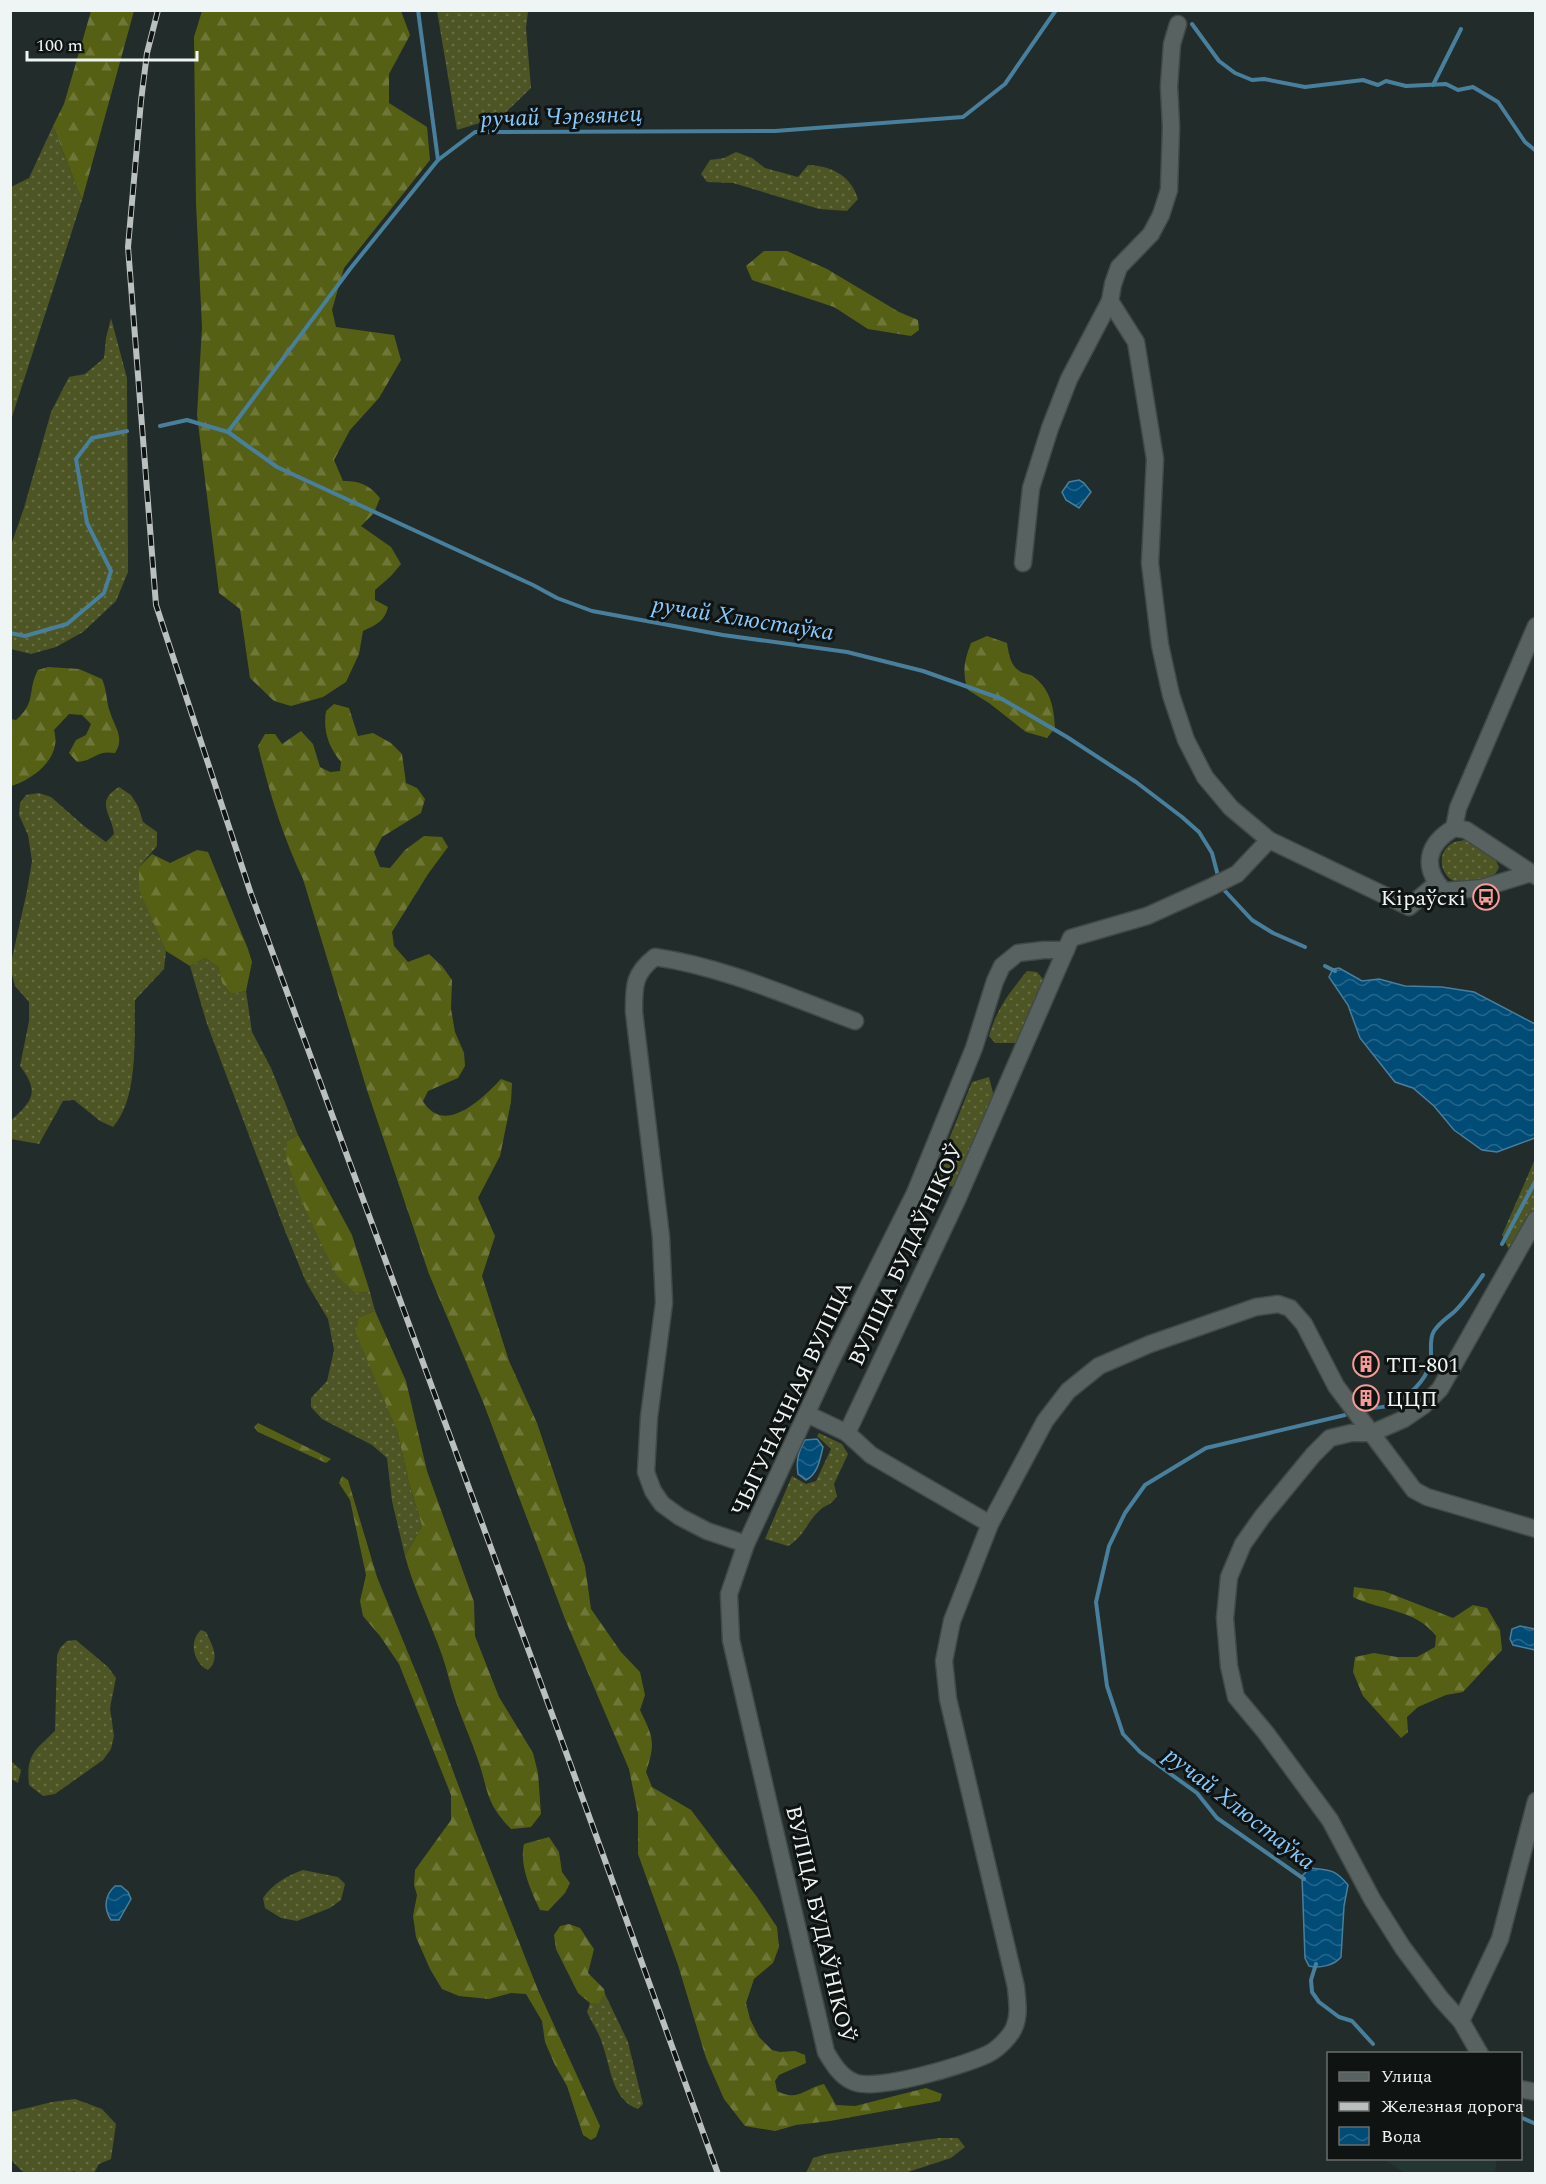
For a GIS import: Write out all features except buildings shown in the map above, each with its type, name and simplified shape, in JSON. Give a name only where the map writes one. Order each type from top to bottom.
[{"type":"street","points":[[1023,563],[1031,488],[1050,428],[1069,379],[1110,301],[1119,267],[1151,234],[1161,215],[1169,190],[1168,86],[1172,44],[1178,24]]},
{"type":"street","points":[[1110,301],[1136,342],[1155,459],[1150,563],[1160,645],[1171,695],[1186,740],[1205,777],[1231,808],[1269,840],[1409,907],[1437,883]]},
{"type":"street","points":[[1454,828],[1458,808],[1536,626]]},
{"type":"street","points":[[1454,828],[1466,830],[1533,875],[1482,888],[1444,891],[1431,873],[1429,863],[1432,851],[1441,836],[1454,828]]},
{"type":"street","name":"ЧЫГУНАЧНАЯ ВУЛІЦА","points":[[855,1021],[709,967],[675,960],[655,957],[642,967],[634,986],[634,1012],[661,1237],[664,1303],[646,1472],[653,1491],[662,1504],[680,1517],[708,1531],[746,1544],[829,1365],[915,1193],[974,1048],[1002,966],[1018,953],[1069,944],[1147,916],[1228,879],[1237,874],[1269,840]]},
{"type":"street","name":"ВУЛІЦА БУДАЎНІКОЎ","points":[[847,1433],[957,1200],[1069,944]]},
{"type":"street","points":[[1479,2052],[1461,2021],[1441,1999],[1403,1948],[1378,1909],[1330,1820],[1272,1741],[1236,1697],[1229,1666],[1225,1618],[1226,1597],[1229,1577],[1243,1544],[1262,1517],[1330,1438],[1352,1433],[1372,1433],[1404,1419],[1424,1406],[1440,1389],[1536,1219]]},
{"type":"street","name":"ВУЛІЦА БУДАЎНІКОЎ","points":[[746,1544],[729,1594],[731,1640],[826,2052],[834,2067],[847,2078],[855,2083],[874,2085],[904,2080],[990,2054],[1014,2028],[1018,2012],[1016,1987],[948,1699],[944,1661],[957,1603],[990,1524],[1045,1420],[1068,1391],[1099,1366],[1150,1344],[1256,1307],[1278,1304],[1296,1313],[1336,1386],[1414,1490],[1427,1497],[1536,1529]]},
{"type":"street","points":[[807,1414],[847,1433],[871,1455],[990,1524]]},
{"type":"street","points":[[1461,2021],[1500,1939],[1536,1801]]},
{"type":"shaded area","points":[[1385,2160],[1497,2160],[1495,2173],[1406,2174]]},
{"type":"green space","points":[[91,11],[134,11],[82,200],[53,126],[64,104]]},
{"type":"green space","points":[[202,11],[401,11],[410,35],[389,74],[389,103],[427,127],[430,160],[344,268],[332,310],[336,327],[394,335],[401,360],[379,398],[350,430],[334,460],[343,481],[364,485],[380,498],[374,513],[361,526],[391,547],[401,564],[375,590],[375,600],[388,607],[387,612],[379,622],[363,631],[359,654],[346,682],[323,697],[291,706],[274,701],[250,678],[240,609],[219,593],[197,415],[202,327],[196,203],[194,37]]},
{"type":"green space","points":[[437,11],[528,11],[526,28],[531,88],[502,116],[457,130]]},
{"type":"green space","points":[[53,126],[82,200],[11,420],[11,187],[29,178]]},
{"type":"green space","points":[[736,152],[752,158],[765,168],[798,177],[808,165],[825,167],[845,178],[858,199],[847,211],[819,209],[733,183],[707,182],[701,174],[710,160],[724,158]]},
{"type":"green space","points":[[764,251],[787,251],[827,269],[899,312],[918,320],[919,330],[911,336],[868,329],[834,307],[752,280],[746,266]]},
{"type":"green space","points":[[111,318],[127,378],[128,572],[116,601],[83,632],[56,647],[31,654],[11,649],[11,545],[51,412],[69,377],[85,374],[104,358]]},
{"type":"green space","points":[[987,636],[1007,643],[1014,666],[1021,672],[1033,676],[1048,694],[1055,728],[1047,738],[1026,732],[968,690],[964,672],[971,643]]},
{"type":"green space","points":[[48,667],[79,669],[102,679],[118,732],[118,747],[115,753],[103,753],[77,762],[69,753],[76,740],[86,735],[91,724],[82,715],[69,714],[54,730],[55,745],[45,765],[32,776],[11,786],[11,719],[16,720],[23,714],[29,702],[38,670]]},
{"type":"green space","points":[[334,704],[349,708],[358,736],[373,733],[391,743],[402,754],[406,783],[417,788],[425,799],[421,813],[382,837],[374,852],[380,867],[390,868],[405,850],[424,836],[442,837],[448,847],[428,874],[392,932],[394,946],[408,962],[429,954],[452,980],[451,1009],[455,1032],[464,1053],[465,1066],[458,1078],[428,1091],[423,1101],[432,1111],[442,1115],[452,1115],[474,1104],[501,1079],[512,1083],[511,1102],[500,1156],[478,1198],[495,1236],[482,1276],[509,1361],[537,1423],[585,1566],[591,1609],[621,1652],[640,1672],[645,1695],[640,1710],[652,1740],[646,1772],[652,1787],[691,1810],[777,1927],[779,1947],[773,1963],[754,1979],[746,2003],[750,2019],[759,2037],[772,2050],[795,2051],[805,2055],[806,2063],[779,2075],[775,2081],[777,2091],[796,2095],[824,2084],[836,2105],[855,2106],[926,2088],[942,2094],[940,2101],[796,2125],[775,2131],[745,2126],[724,2099],[706,2058],[678,1965],[638,1854],[638,1814],[629,1769],[565,1619],[483,1402],[429,1274],[367,1090],[303,879],[283,831],[267,780],[258,746],[265,734],[275,734],[282,744],[301,731],[313,744],[320,767],[330,772],[340,771],[341,762],[330,744],[325,725],[326,711]]},
{"type":"green space","points":[[119,787],[131,795],[138,806],[143,822],[157,832],[157,846],[139,867],[139,889],[166,951],[164,969],[135,1000],[133,1066],[127,1100],[113,1127],[100,1121],[74,1100],[63,1101],[39,1144],[11,1139],[10,1121],[29,1102],[32,1090],[20,1066],[29,1021],[29,1002],[15,986],[10,967],[32,861],[28,835],[19,815],[20,803],[26,795],[39,793],[51,797],[106,842],[114,834],[106,809],[107,798]]},
{"type":"green space","points":[[1465,840],[1493,855],[1499,867],[1491,878],[1478,882],[1459,883],[1453,881],[1444,872],[1442,860],[1446,848],[1454,842]]},
{"type":"green space","points":[[197,850],[208,852],[248,949],[252,962],[246,991],[231,994],[222,983],[218,967],[205,958],[190,966],[166,951],[139,890],[139,867],[152,854],[170,863]]},
{"type":"green space","points":[[205,958],[218,967],[222,983],[231,994],[246,991],[252,1032],[271,1068],[298,1135],[287,1141],[356,1293],[370,1292],[375,1311],[359,1317],[397,1430],[422,1526],[405,1556],[392,1501],[387,1458],[372,1445],[322,1419],[311,1407],[311,1398],[327,1381],[334,1350],[328,1319],[306,1282],[285,1231],[207,1024],[190,966]]},
{"type":"green space","points":[[1027,971],[1037,972],[1043,979],[1039,1002],[1023,1043],[995,1043],[989,1036],[996,1017],[1009,994]]},
{"type":"green space","points":[[989,1077],[994,1097],[953,1186],[938,1187],[933,1179],[972,1082]]},
{"type":"green space","points":[[298,1135],[352,1235],[370,1292],[356,1293],[337,1276],[302,1202],[286,1158],[287,1141]]},
{"type":"green space","points":[[1535,1159],[1535,1212],[1517,1245],[1508,1248],[1502,1235]]},
{"type":"green space","points":[[375,1311],[406,1381],[427,1471],[474,1602],[475,1636],[499,1697],[533,1753],[538,1773],[541,1814],[531,1827],[511,1829],[492,1804],[442,1655],[405,1556],[422,1526],[397,1430],[356,1333],[359,1317]]},
{"type":"green space","points":[[258,1423],[331,1459],[326,1463],[258,1432],[254,1427]]},
{"type":"green space","points":[[819,1433],[842,1444],[848,1454],[834,1484],[837,1496],[833,1502],[819,1511],[798,1538],[788,1546],[765,1539],[792,1476],[806,1484],[816,1481],[831,1449],[817,1436]]},
{"type":"green space","points":[[342,1476],[348,1480],[377,1577],[422,1687],[538,1990],[600,2126],[596,2137],[591,2140],[583,2135],[567,2086],[545,2042],[542,2021],[526,1994],[511,1993],[489,1999],[459,1996],[442,1989],[416,1937],[413,1916],[417,1895],[414,1885],[415,1870],[451,1820],[451,1795],[399,1664],[363,1616],[360,1601],[366,1575],[350,1500],[339,1483]]},
{"type":"green space","points":[[1354,1587],[1384,1591],[1453,1618],[1473,1605],[1487,1608],[1500,1630],[1502,1650],[1463,1692],[1446,1695],[1418,1707],[1407,1717],[1408,1732],[1401,1738],[1363,1696],[1353,1672],[1355,1657],[1374,1653],[1397,1657],[1417,1657],[1435,1647],[1436,1636],[1419,1620],[1353,1597]]},
{"type":"green space","points":[[201,1630],[206,1632],[215,1657],[208,1670],[199,1663],[194,1652],[195,1640]]},
{"type":"green space","points":[[76,1640],[108,1667],[116,1678],[110,1708],[114,1736],[111,1749],[103,1760],[55,1794],[43,1796],[29,1785],[30,1760],[37,1749],[55,1731],[57,1656],[60,1648],[67,1641]]},
{"type":"green space","points":[[11,1761],[21,1770],[18,1783],[11,1779]]},
{"type":"green space","points":[[549,1837],[559,1852],[562,1872],[570,1883],[565,1893],[548,1911],[540,1910],[533,1895],[524,1869],[523,1852],[524,1844]]},
{"type":"green space","points":[[303,1870],[338,1877],[345,1884],[341,1900],[330,1908],[297,1921],[281,1918],[265,1908],[263,1898],[271,1888]]},
{"type":"green space","points":[[569,1924],[580,1928],[594,1949],[588,1973],[604,1989],[605,1994],[599,2003],[590,2003],[578,1993],[556,1949],[554,1935],[560,1926]]},
{"type":"green space","points":[[605,1994],[628,2042],[643,2104],[638,2109],[629,2105],[618,2091],[602,2042],[587,2012],[590,2003],[599,2002]]},
{"type":"green space","points":[[75,2099],[102,2109],[116,2124],[111,2159],[99,2164],[94,2173],[73,2171],[72,2173],[24,2173],[11,2160],[11,2112]]},
{"type":"green space","points":[[939,2138],[958,2138],[965,2147],[951,2158],[905,2173],[806,2173],[813,2158],[826,2154]]},
{"type":"water","points":[[1079,480],[1091,492],[1079,508],[1066,500],[1062,492],[1069,482]]},
{"type":"water","points":[[1339,968],[1362,981],[1379,979],[1405,986],[1442,987],[1474,992],[1535,1024],[1535,1138],[1497,1152],[1482,1150],[1454,1130],[1434,1106],[1413,1088],[1395,1082],[1360,1038],[1348,1005],[1329,977],[1333,969]]},
{"type":"water","points":[[817,1439],[823,1447],[821,1456],[816,1470],[806,1480],[798,1474],[799,1453],[805,1440]]},
{"type":"water","points":[[1520,1626],[1535,1629],[1535,1650],[1513,1645],[1510,1639],[1512,1629]]},
{"type":"water","points":[[1310,1868],[1332,1871],[1348,1885],[1344,1906],[1341,1957],[1322,1967],[1309,1966],[1305,1958],[1302,1876]]},
{"type":"water","points":[[115,1886],[121,1886],[128,1892],[131,1899],[119,1920],[111,1920],[106,1902]]},
{"type":"waterway","points":[[418,10],[438,160]]},
{"type":"waterway","name":"ручай Чэрвянец","points":[[160,426],[187,420],[228,432],[350,269],[438,160],[475,132],[775,131],[963,117],[1005,84],[1056,10]]},
{"type":"waterway","name":"ручай Чэрвянец","points":[[1192,24],[1219,61],[1235,73],[1252,80],[1264,79],[1305,87],[1363,80],[1378,85],[1386,81],[1406,86],[1446,84],[1458,90],[1473,87],[1498,102],[1525,142],[1536,151]]},
{"type":"waterway","points":[[1433,85],[1461,29]]},
{"type":"waterway","name":"ручай Чэрвянец","points":[[10,633],[25,636],[67,624],[104,593],[111,571],[87,523],[76,459],[92,438],[127,431]]},
{"type":"waterway","name":"ручай Хлюстаўка","points":[[228,432],[277,467],[557,598],[592,611],[723,635],[847,652],[923,671],[1002,699],[1067,737],[1136,782],[1182,817],[1199,832],[1212,853],[1218,876]]},
{"type":"waterway","name":"ручай Хлюстаўка","points":[[1225,891],[1252,920],[1273,933],[1305,947]]},
{"type":"waterway","name":"ручай Хлюстаўка","points":[[1325,966],[1335,971]]},
{"type":"waterway","name":"ручай Хлюстаўка","points":[[1502,1244],[1536,1180]]},
{"type":"waterway","name":"ручай Хлюстаўка","points":[[1367,1408],[1384,1407],[1396,1402],[1420,1383],[1430,1363],[1431,1339],[1434,1331],[1462,1304],[1483,1275]]},
{"type":"waterway","name":"ручай Хлюстаўка","points":[[1304,1879],[1217,1818],[1197,1793],[1140,1752],[1123,1734],[1107,1686],[1096,1602],[1109,1546],[1125,1513],[1145,1485],[1206,1448],[1345,1415]]},
{"type":"waterway","name":"ручай Хлюстаўка","points":[[1316,1964],[1311,1980],[1312,1992],[1319,2002],[1339,2017],[1352,2021],[1373,2044]]},
{"type":"waterway","name":"ручай Хлюстаўка","points":[[1522,2118],[1536,2124]]},
{"type":"railway","points":[[158,10],[147,53],[128,247],[156,605],[251,894],[718,2174]]},
{"type":"place","name":"Кіраўскі","points":[[1486,897]]},
{"type":"place","name":"ТП-801","points":[[1366,1364]]},
{"type":"place","name":"ЦЦП","points":[[1366,1398]]}]
